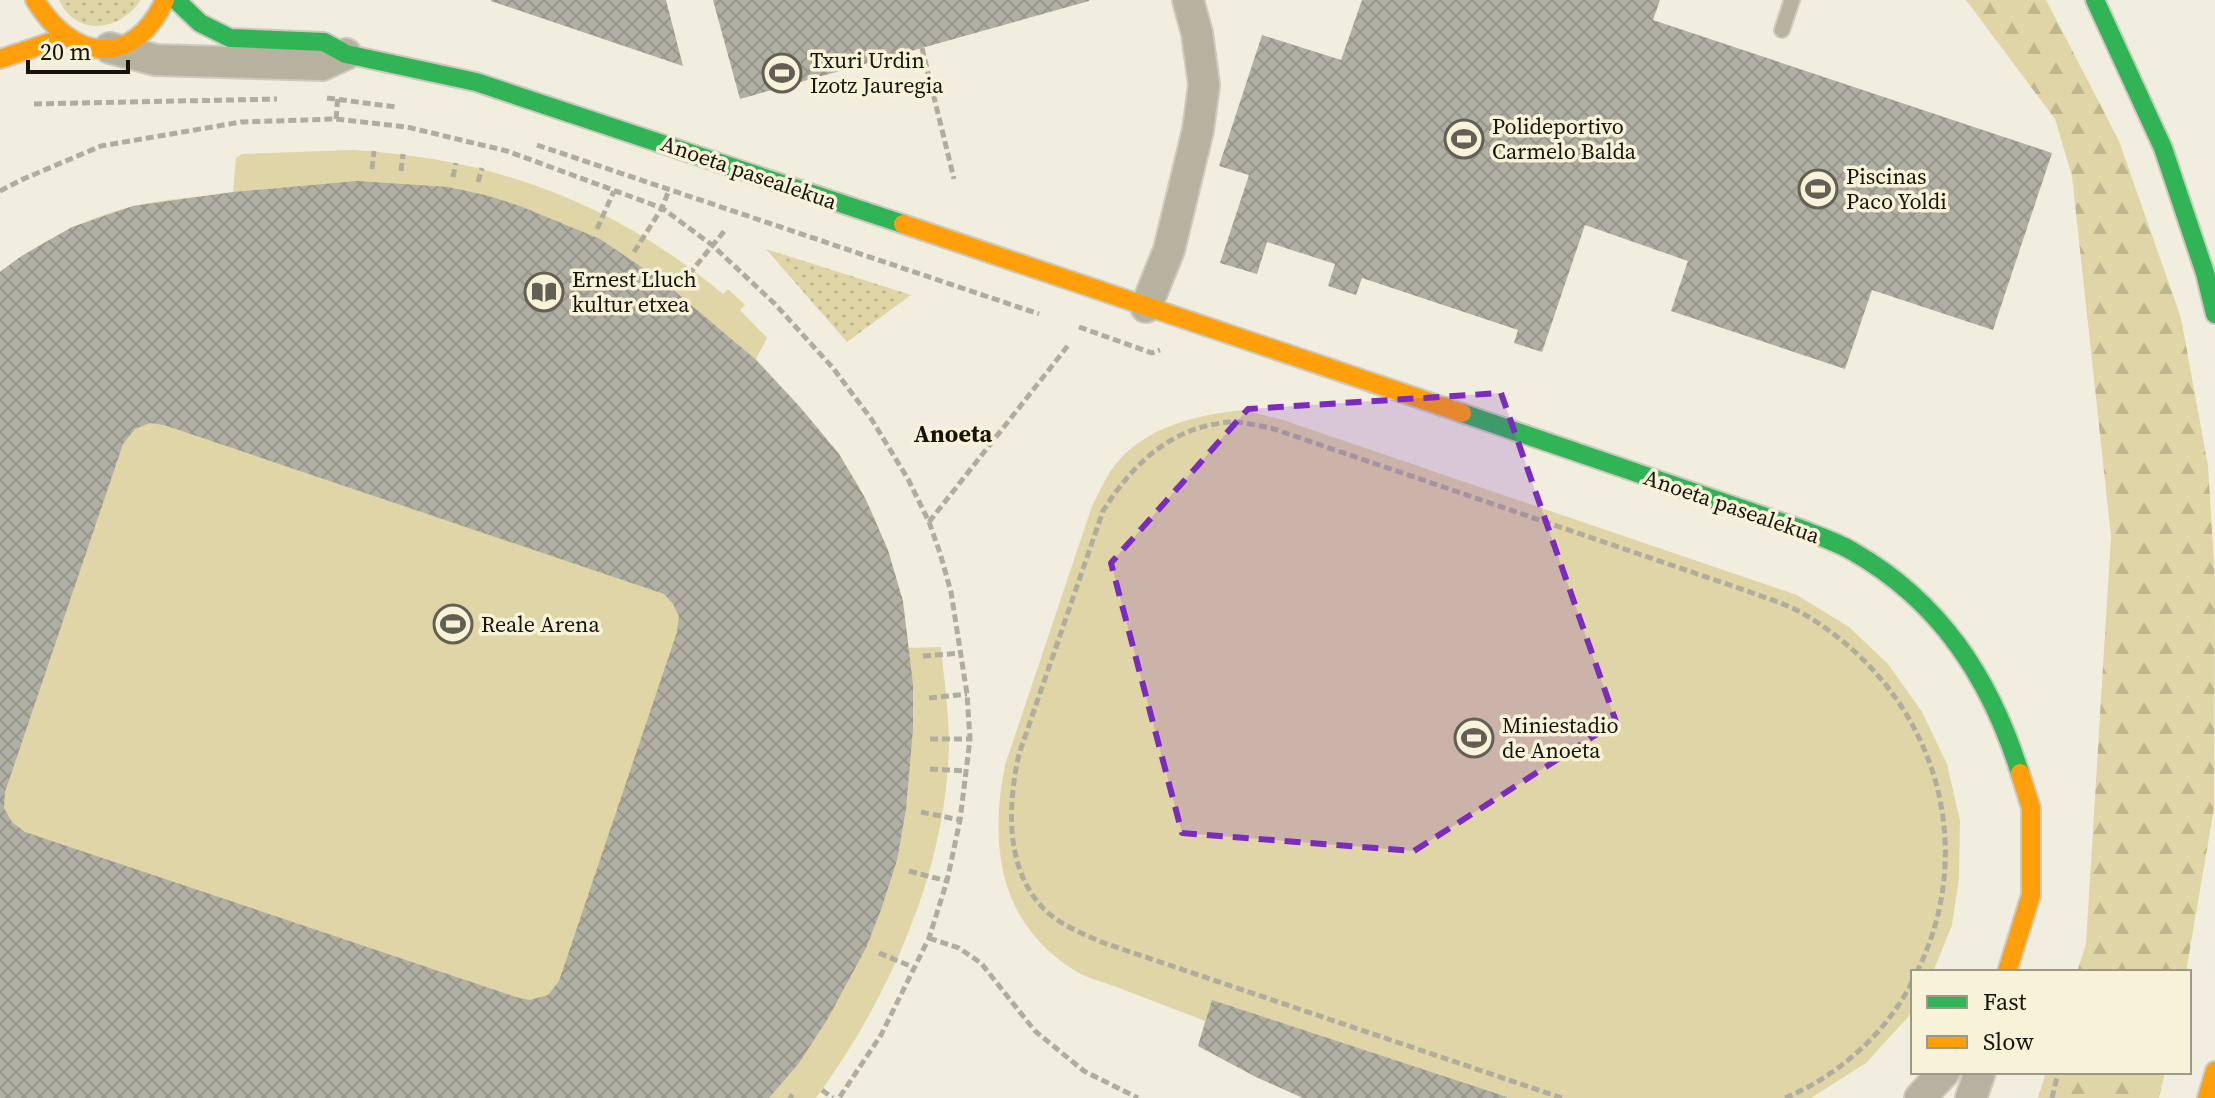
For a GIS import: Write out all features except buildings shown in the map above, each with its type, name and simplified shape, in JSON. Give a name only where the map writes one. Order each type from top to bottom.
[{"type":"main road","points":[[35,0],[46,22],[63,38],[93,49],[131,42],[148,30],[161,12],[165,0]]},
{"type":"main road","name":"Anoeta pasealekua","points":[[176,0],[216,34],[230,38],[324,42],[346,54],[476,82],[1801,529],[1851,550],[1899,582],[1942,624],[1976,669],[2008,735],[2031,808],[2033,849],[2031,895],[2008,970]]},
{"type":"main road","points":[[2095,0],[2163,148],[2205,273],[2215,314]]},
{"type":"main road","points":[[0,59],[63,38]]},
{"type":"main road","points":[[2207,1098],[2215,1071]]},
{"type":"street","points":[[1146,307],[1169,250],[1198,130],[1204,85],[1197,33],[1188,0]]},
{"type":"street","name":"Anoeta pasealekua","points":[[110,48],[156,60],[322,65],[346,54]]},
{"type":"street","points":[[1920,1098],[1942,1074]]},
{"type":"street","points":[[1971,1098],[1979,1074]]},
{"type":"lane","points":[[1782,30],[1792,0]]},
{"type":"path","points":[[922,48],[954,179]]},
{"type":"path","points":[[336,119],[339,87]]},
{"type":"path","points":[[34,104],[292,98]]},
{"type":"path","points":[[316,98],[338,98],[398,107]]},
{"type":"path","points":[[0,191],[101,146],[241,122],[336,119],[407,127],[463,139],[549,165],[662,208],[712,245],[775,304],[833,368],[872,420],[908,479],[929,522],[951,592],[962,653],[970,739],[960,820],[947,881],[929,938],[881,1035],[836,1098],[822,1090]]},
{"type":"path","points":[[534,144],[1049,317]]},
{"type":"path","points":[[372,169],[374,151]]},
{"type":"path","points":[[401,171],[403,154]]},
{"type":"path","points":[[453,177],[456,163]]},
{"type":"path","points":[[478,182],[482,168]]},
{"type":"path","points":[[597,229],[614,191]]},
{"type":"path","points":[[634,252],[662,208]]},
{"type":"path","points":[[681,284],[726,229]]},
{"type":"path","points":[[1076,326],[1152,353],[1208,328]]},
{"type":"path","points":[[929,522],[1070,343]]},
{"type":"path","points":[[1562,1098],[1104,943],[1069,927],[1044,908],[1027,884],[1016,853],[1011,825],[1011,792],[1019,754],[1103,511],[1129,473],[1144,458],[1172,440],[1202,427],[1236,422],[1271,428],[1735,587],[1805,614],[1847,645],[1883,680],[1912,721],[1934,770],[1943,814],[1947,859],[1940,910],[1918,970]]},
{"type":"path","points":[[923,656],[962,653]]},
{"type":"path","points":[[929,698],[967,694]]},
{"type":"path","points":[[930,739],[970,739]]},
{"type":"path","points":[[930,769],[966,771]]},
{"type":"path","points":[[921,812],[960,820]]},
{"type":"path","points":[[909,871],[947,881]]},
{"type":"path","points":[[929,938],[959,948],[981,963],[1035,1031],[1084,1071],[1138,1098]]},
{"type":"path","points":[[879,953],[915,968]]},
{"type":"path","points":[[1785,1098],[1805,1090],[1843,1064],[1878,1031],[1905,997],[1911,984]]},
{"type":"path","points":[[2052,1098],[2057,1077]]},
{"type":"highlighted area","points":[[1501,393],[1616,722],[1414,851],[1182,833],[1111,563],[1248,409]]},
{"type":"green space","points":[[59,0],[141,0],[122,18],[99,26],[76,20]]},
{"type":"green space","points":[[1966,0],[2046,0],[2119,141],[2181,318],[2208,466],[2215,580],[2214,808],[2186,970],[2078,970],[2086,944],[2111,536],[2072,176],[2055,119]]},
{"type":"green space","name":"Reale Arena","points":[[353,150],[456,163],[550,191],[595,210],[638,234],[723,294],[728,289],[745,305],[740,310],[767,338],[756,359],[827,440],[865,497],[893,571],[909,648],[941,647],[949,738],[946,786],[939,834],[926,881],[891,973],[843,1059],[816,1098],[0,1098],[0,272],[47,241],[98,217],[146,204],[233,192],[236,158],[242,154]]},
{"type":"green space","points":[[766,249],[911,295],[847,342]]},
{"type":"green space","name":"Miniestadio de Anoeta","points":[[1243,410],[1283,420],[1797,595],[1849,627],[1888,664],[1922,712],[1947,764],[1960,821],[1959,878],[1952,925],[1934,970],[1911,970],[1911,1012],[1866,1063],[1811,1098],[1303,1098],[1198,1046],[1205,1021],[1083,975],[1049,951],[1029,930],[1005,880],[998,825],[1005,765],[1092,506],[1110,472],[1136,444],[1152,434],[1206,416]]},
{"type":"green space","points":[[2045,1074],[2165,1074],[2159,1098],[2038,1098]]},
{"type":"traffic: fast","points":[[176,0],[200,23],[230,38],[324,42],[346,54],[476,82],[903,224]]},
{"type":"traffic: fast","points":[[2095,0],[2163,148],[2205,273],[2215,314]]},
{"type":"traffic: fast","points":[[1462,413],[1801,529],[1846,548],[1883,571],[1911,593],[1958,645],[1993,705],[2020,773]]},
{"type":"traffic: slow","points":[[35,0],[66,36],[102,49],[119,47],[136,38],[151,23],[165,0]]},
{"type":"traffic: slow","points":[[0,59],[63,38]]},
{"type":"traffic: slow","points":[[903,224],[1462,413]]},
{"type":"traffic: slow","points":[[2008,970],[2031,895],[2031,808],[2020,773]]},
{"type":"traffic: slow","points":[[2207,1098],[2215,1071]]},
{"type":"place","name":"Txuri Urdin Izotz Jauregia","points":[[782,73]]},
{"type":"place","name":"Polideportivo Carmelo Balda","points":[[1464,139]]},
{"type":"place","name":"Piscinas Paco Yoldi","points":[[1818,189]]},
{"type":"place","name":"Ernest Lluch kultur etxea","points":[[544,292]]},
{"type":"place","name":"Reale Arena","points":[[453,624]]},
{"type":"place","name":"Miniestadio de Anoeta","points":[[1474,738]]},
{"type":"district","name":"Anoeta","points":[[953,433]]}]
